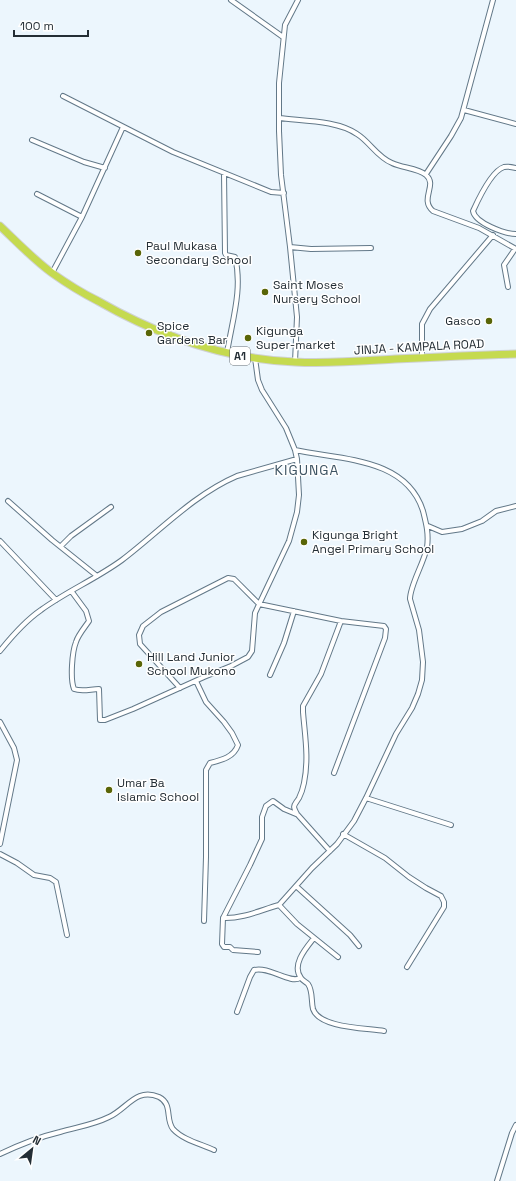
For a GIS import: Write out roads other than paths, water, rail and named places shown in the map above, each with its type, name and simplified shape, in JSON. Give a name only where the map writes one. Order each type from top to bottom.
[{"type":"highway","name":"JINJA - KAMPALA ROAD","points":[[0,226],[52,273],[84,294],[116,312],[154,330],[186,342],[227,354],[295,362],[329,362],[516,354]]},
{"type":"street","points":[[231,0],[283,37]]},
{"type":"street","points":[[295,362],[297,317],[281,168],[279,118],[283,37],[287,19],[298,0]]},
{"type":"street","points":[[426,174],[457,126],[464,110],[493,0]]},
{"type":"street","points":[[63,96],[172,152],[271,192],[284,193]]},
{"type":"street","points":[[464,110],[516,124]]},
{"type":"street","points":[[279,118],[328,124],[347,129],[356,134],[378,155],[392,164],[426,174],[430,179],[427,202],[428,207],[433,212],[479,228],[516,249],[504,265],[508,286]]},
{"type":"street","points":[[52,273],[82,217],[123,128]]},
{"type":"street","points":[[32,140],[84,162],[105,168]]},
{"type":"street","points":[[516,168],[508,167],[498,170],[473,211],[475,217],[484,223],[505,233],[516,234]]},
{"type":"street","points":[[224,173],[225,253],[226,255],[235,257],[238,274],[236,308],[227,354]]},
{"type":"street","points":[[37,194],[82,217]]},
{"type":"street","points":[[422,358],[422,324],[430,309],[493,236]]},
{"type":"street","points":[[290,247],[311,249],[371,248]]},
{"type":"street","points":[[72,592],[86,611],[89,621],[76,642],[72,684],[74,689],[80,691],[99,689],[100,720],[112,717],[231,666],[245,659],[251,654],[254,644],[255,613],[289,541],[294,526],[299,495],[295,450],[286,428],[262,390],[258,380],[255,358]]},
{"type":"street","points":[[224,918],[242,916],[279,905],[312,868],[337,844],[354,821],[366,798],[396,734],[412,708],[422,680],[422,644],[410,595],[420,571],[427,546],[428,526],[417,496],[407,484],[380,467],[360,461],[295,450]]},
{"type":"street","points":[[0,651],[32,617],[56,600],[72,592],[120,561],[176,515],[228,480],[237,476],[297,459]]},
{"type":"street","points":[[8,501],[52,540],[97,576]]},
{"type":"street","points":[[428,526],[442,532],[462,529],[482,521],[496,511],[516,506]]},
{"type":"street","points":[[61,546],[71,536],[111,507]]},
{"type":"street","points":[[0,541],[56,600]]},
{"type":"street","points":[[180,688],[140,644],[139,635],[143,626],[162,612],[228,578],[234,580],[259,604],[341,621],[384,626],[386,629],[383,645],[334,773]]},
{"type":"street","points":[[270,675],[284,643],[294,611]]},
{"type":"street","points":[[330,851],[297,814],[294,808],[294,803],[298,799],[304,784],[308,758],[303,712],[304,706],[321,674],[341,621]]},
{"type":"street","points":[[196,681],[206,702],[224,722],[238,745],[235,752],[224,759],[210,763],[206,770],[204,921]]},
{"type":"street","points":[[0,722],[14,748],[16,760],[0,844]]},
{"type":"street","points":[[366,798],[451,825]]},
{"type":"street","points":[[258,952],[233,950],[222,944],[224,918],[262,839],[262,817],[266,806],[273,801],[284,809],[297,814]]},
{"type":"street","points":[[343,834],[385,858],[426,888],[441,896],[444,902],[444,907],[407,967]]},
{"type":"street","points":[[0,854],[17,863],[34,876],[50,878],[56,882],[67,935]]},
{"type":"street","points":[[296,886],[350,934],[359,946]]},
{"type":"street","points":[[279,905],[298,924],[338,957]]},
{"type":"street","points":[[314,938],[303,952],[297,966],[300,978],[308,985],[313,1009],[318,1016],[338,1025],[384,1031]]},
{"type":"street","points":[[237,1012],[254,970],[257,969],[273,972],[294,980],[300,978]]},
{"type":"street","points":[[0,1154],[37,1138],[81,1127],[105,1119],[120,1112],[130,1101],[142,1095],[158,1097],[164,1100],[168,1108],[169,1122],[172,1128],[189,1139],[214,1150]]},
{"type":"street","points":[[497,1181],[512,1133],[516,1125]]},
{"type":"place","name":"Paul Mukasa Secondary School","points":[[138,253]]},
{"type":"place","name":"Saint Moses Nursery School","points":[[265,292]]},
{"type":"place","name":"Gasco","points":[[489,321]]},
{"type":"place","name":"Spice Gardens Bar","points":[[149,333]]},
{"type":"place","name":"Kigunga Super-market","points":[[248,338]]},
{"type":"place","name":"Kigunga Bright Angel Primary School","points":[[304,542]]},
{"type":"place","name":"Hill Land Junior School Mukono","points":[[139,664]]},
{"type":"place","name":"Umar Ba Islamic School","points":[[109,790]]},
{"type":"district","name":"KIGUNGA","points":[[307,470]]}]
